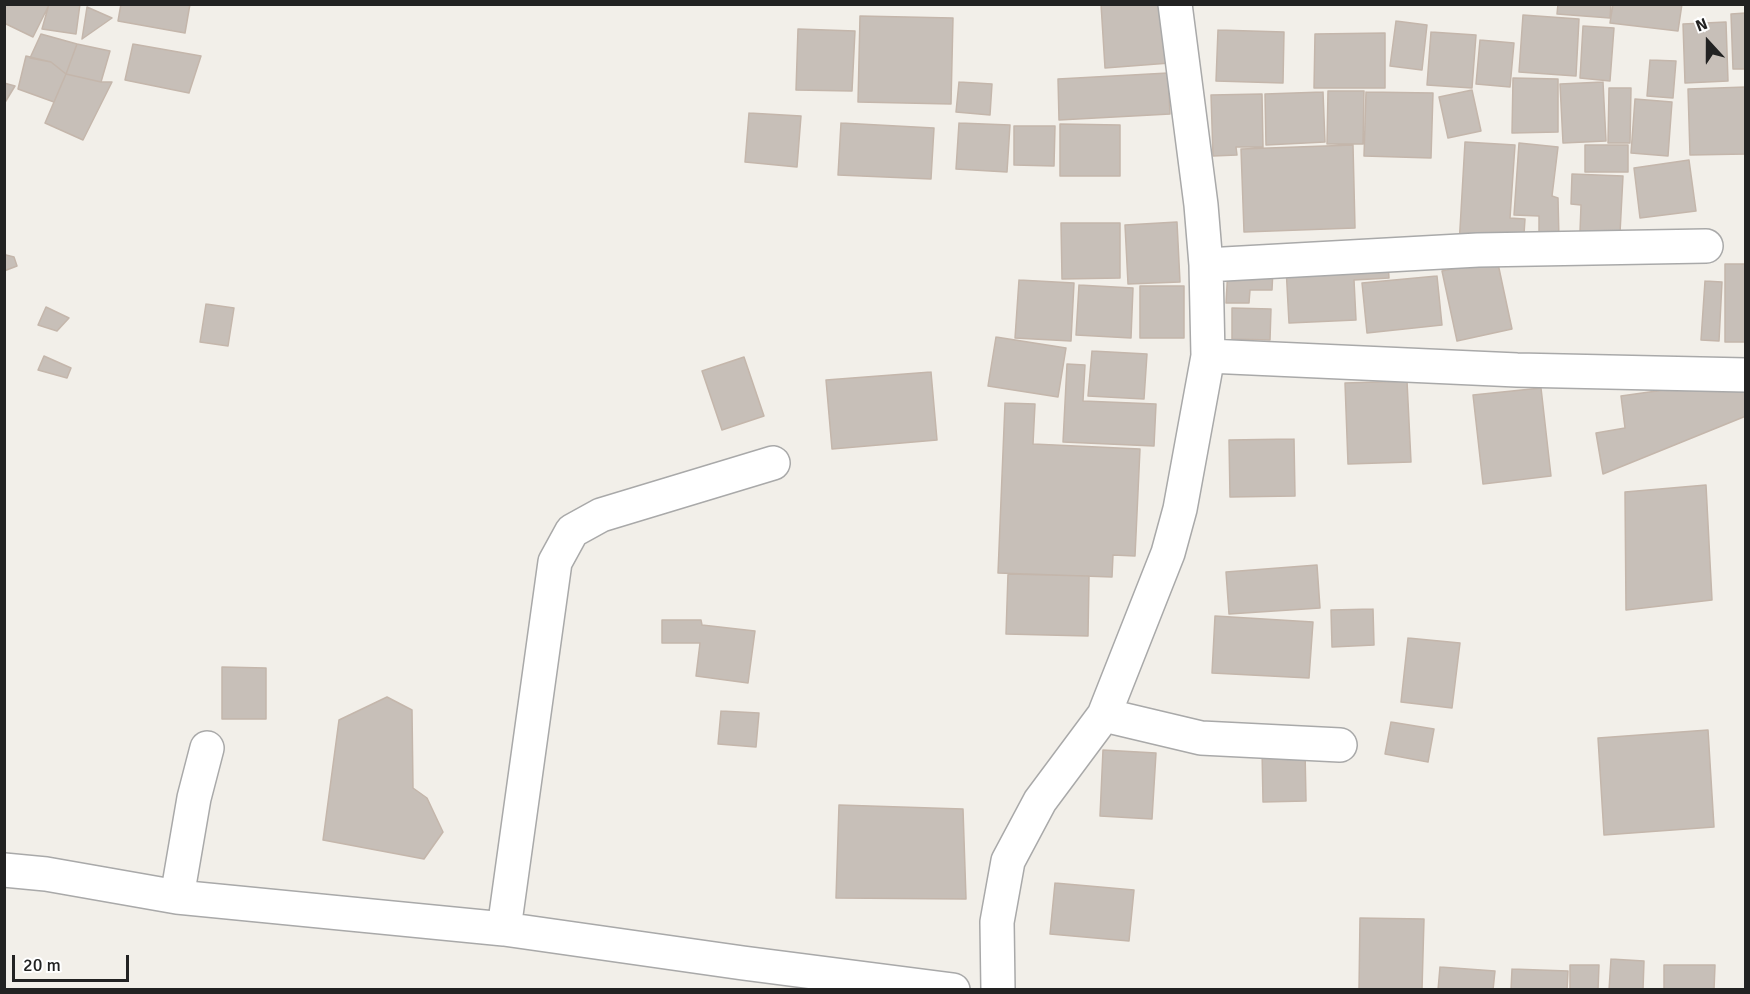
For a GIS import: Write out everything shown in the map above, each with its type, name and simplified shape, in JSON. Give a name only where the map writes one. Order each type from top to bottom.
[{"type":"street","points":[[998,990],[997,922],[1008,861],[1040,801],[1104,716],[1168,553],[1180,509],[1208,356],[1206,265],[1194,140],[1175,4]]},
{"type":"street","points":[[1206,265],[1478,250],[1706,246]]},
{"type":"street","points":[[1208,356],[1517,370],[1746,375]]},
{"type":"street","points":[[504,929],[555,562],[572,531],[601,515],[773,463]]},
{"type":"street","points":[[1104,716],[1201,738],[1340,745]]},
{"type":"street","points":[[177,897],[194,798],[207,748]]},
{"type":"street","points":[[4,870],[46,874],[177,897],[504,929],[954,990]]},
{"type":"building","points":[[5,4],[49,5],[33,37],[4,23]]},
{"type":"building","points":[[49,4],[80,4],[76,34],[42,29]]},
{"type":"building","points":[[121,4],[190,4],[185,33],[118,21]]},
{"type":"building","points":[[1101,4],[1166,4],[1170,63],[1105,68]]},
{"type":"building","points":[[1558,4],[1611,4],[1610,18],[1557,14]]},
{"type":"building","points":[[1613,4],[1682,4],[1678,31],[1610,23]]},
{"type":"building","points":[[87,7],[112,18],[82,39]]},
{"type":"building","points":[[1746,13],[1746,69],[1733,69],[1731,14]]},
{"type":"building","points":[[1523,15],[1579,19],[1576,76],[1519,72]]},
{"type":"building","points":[[860,16],[953,18],[951,104],[858,102]]},
{"type":"building","points":[[1396,21],[1427,25],[1422,70],[1390,66]]},
{"type":"building","points":[[1726,22],[1728,81],[1685,83],[1683,24]]},
{"type":"building","points":[[1583,26],[1614,28],[1610,81],[1580,78]]},
{"type":"building","points":[[798,29],[855,31],[852,91],[796,90]]},
{"type":"building","points":[[1218,30],[1284,32],[1283,83],[1216,81]]},
{"type":"building","points":[[1431,32],[1476,35],[1472,88],[1427,85]]},
{"type":"building","points":[[1385,33],[1385,88],[1314,88],[1315,34]]},
{"type":"building","points":[[41,34],[77,44],[66,74],[51,62],[30,58]]},
{"type":"building","points":[[1480,40],[1514,43],[1510,87],[1476,84]]},
{"type":"building","points":[[77,44],[110,51],[101,82],[66,74]]},
{"type":"building","points":[[133,44],[201,56],[189,93],[125,80]]},
{"type":"building","points":[[26,56],[51,62],[66,74],[54,102],[18,89]]},
{"type":"building","points":[[1650,60],[1676,61],[1673,98],[1647,96]]},
{"type":"building","points":[[1168,73],[1170,114],[1059,120],[1058,79]]},
{"type":"building","points":[[66,74],[101,82],[112,82],[83,140],[45,123]]},
{"type":"building","points":[[1513,78],[1558,79],[1558,132],[1512,133]]},
{"type":"building","points":[[959,82],[992,84],[990,115],[956,112]]},
{"type":"building","points":[[1603,82],[1606,141],[1563,143],[1560,84]]},
{"type":"building","points":[[4,83],[15,86],[4,104]]},
{"type":"building","points":[[1746,87],[1746,154],[1690,155],[1688,89]]},
{"type":"building","points":[[1609,88],[1631,88],[1630,143],[1608,143]]},
{"type":"building","points":[[1472,90],[1481,131],[1448,138],[1439,97]]},
{"type":"building","points":[[1328,91],[1364,91],[1363,144],[1327,144]]},
{"type":"building","points":[[1323,92],[1325,142],[1266,145],[1265,94]]},
{"type":"building","points":[[1366,92],[1433,93],[1431,158],[1364,156]]},
{"type":"building","points":[[1262,94],[1263,147],[1236,147],[1237,155],[1213,156],[1211,95]]},
{"type":"building","points":[[1635,99],[1672,102],[1668,156],[1631,153]]},
{"type":"building","points":[[749,113],[801,116],[797,167],[745,162]]},
{"type":"building","points":[[841,123],[934,128],[931,179],[838,175]]},
{"type":"building","points":[[959,123],[1010,125],[1007,172],[956,169]]},
{"type":"building","points":[[1060,124],[1120,125],[1120,176],[1060,176]]},
{"type":"building","points":[[1014,126],[1055,126],[1054,166],[1014,165]]},
{"type":"building","points":[[1465,142],[1515,145],[1510,218],[1525,219],[1523,249],[1459,246]]},
{"type":"building","points":[[1519,143],[1558,147],[1552,196],[1558,198],[1559,240],[1539,241],[1539,216],[1514,215]]},
{"type":"building","points":[[1353,145],[1355,228],[1244,232],[1241,149]]},
{"type":"building","points":[[1585,145],[1628,145],[1628,172],[1585,172]]},
{"type":"building","points":[[1689,160],[1696,211],[1640,218],[1634,168]]},
{"type":"building","points":[[1572,174],[1623,176],[1620,233],[1580,232],[1581,205],[1571,204]]},
{"type":"building","points":[[1177,222],[1180,282],[1128,284],[1125,225]]},
{"type":"building","points":[[1061,223],[1120,223],[1120,278],[1062,279]]},
{"type":"building","points":[[4,251],[6,255],[14,257],[17,266],[4,271]]},
{"type":"building","points":[[1497,259],[1512,329],[1457,341],[1442,271]]},
{"type":"building","points":[[1388,262],[1389,278],[1354,280],[1356,320],[1289,323],[1286,267]]},
{"type":"building","points":[[1725,264],[1746,264],[1746,342],[1725,342]]},
{"type":"building","points":[[1228,268],[1273,269],[1272,290],[1250,290],[1249,303],[1226,303]]},
{"type":"building","points":[[1437,276],[1442,325],[1367,333],[1362,283]]},
{"type":"building","points":[[1019,280],[1074,283],[1071,341],[1015,338]]},
{"type":"building","points":[[1705,281],[1722,282],[1719,341],[1701,340]]},
{"type":"building","points":[[1079,285],[1133,288],[1131,338],[1076,335]]},
{"type":"building","points":[[1140,286],[1184,286],[1184,338],[1140,338]]},
{"type":"building","points":[[206,304],[234,308],[228,346],[200,342]]},
{"type":"building","points":[[46,307],[69,318],[57,331],[38,325]]},
{"type":"building","points":[[1232,308],[1271,309],[1270,340],[1232,339]]},
{"type":"building","points":[[996,337],[1066,348],[1058,397],[988,386]]},
{"type":"building","points":[[1092,351],[1147,354],[1144,399],[1088,396]]},
{"type":"building","points":[[44,356],[71,368],[67,378],[38,370]]},
{"type":"building","points":[[744,357],[764,416],[722,430],[702,371]]},
{"type":"building","points":[[1067,364],[1085,365],[1083,401],[1156,404],[1154,446],[1063,442]]},
{"type":"building","points":[[931,372],[937,440],[832,449],[826,380]]},
{"type":"building","points":[[1407,381],[1411,462],[1348,464],[1345,383]]},
{"type":"building","points":[[1720,382],[1745,384],[1746,416],[1603,474],[1596,433],[1625,428],[1621,396]]},
{"type":"building","points":[[1541,388],[1551,476],[1483,484],[1473,395]]},
{"type":"building","points":[[1005,403],[1035,404],[1033,444],[1140,449],[1135,556],[1113,555],[1112,577],[998,573]]},
{"type":"building","points":[[1294,439],[1295,496],[1230,497],[1229,440]]},
{"type":"building","points":[[1706,485],[1712,600],[1626,610],[1625,492]]},
{"type":"building","points":[[1317,565],[1320,608],[1229,614],[1226,572]]},
{"type":"building","points":[[1008,574],[1089,576],[1088,636],[1006,634]]},
{"type":"building","points":[[1373,609],[1374,645],[1332,647],[1331,610]]},
{"type":"building","points":[[1215,616],[1313,622],[1309,678],[1212,673]]},
{"type":"building","points":[[662,620],[701,620],[702,625],[755,631],[748,683],[696,676],[700,643],[662,643]]},
{"type":"building","points":[[1408,638],[1460,643],[1452,708],[1401,702]]},
{"type":"building","points":[[222,667],[266,668],[266,719],[222,719]]},
{"type":"building","points":[[387,697],[412,710],[413,788],[427,798],[443,832],[424,859],[323,840],[339,720]]},
{"type":"building","points":[[721,711],[759,713],[756,747],[718,744]]},
{"type":"building","points":[[1391,722],[1434,729],[1428,762],[1385,754]]},
{"type":"building","points":[[1708,730],[1714,827],[1604,835],[1598,738]]},
{"type":"building","points":[[1103,750],[1156,753],[1152,819],[1100,816]]},
{"type":"building","points":[[1262,750],[1305,750],[1306,801],[1263,802]]},
{"type":"building","points":[[839,805],[963,809],[966,899],[836,898]]},
{"type":"building","points":[[1055,883],[1134,890],[1129,941],[1050,934]]},
{"type":"building","points":[[1360,918],[1424,919],[1422,990],[1359,990]]},
{"type":"building","points":[[1611,959],[1644,961],[1643,990],[1609,990]]},
{"type":"building","points":[[1570,965],[1599,965],[1598,990],[1570,990]]},
{"type":"building","points":[[1664,965],[1715,965],[1714,990],[1664,990]]},
{"type":"building","points":[[1440,967],[1495,971],[1493,990],[1438,990]]},
{"type":"building","points":[[1512,969],[1568,971],[1567,990],[1511,990]]}]
